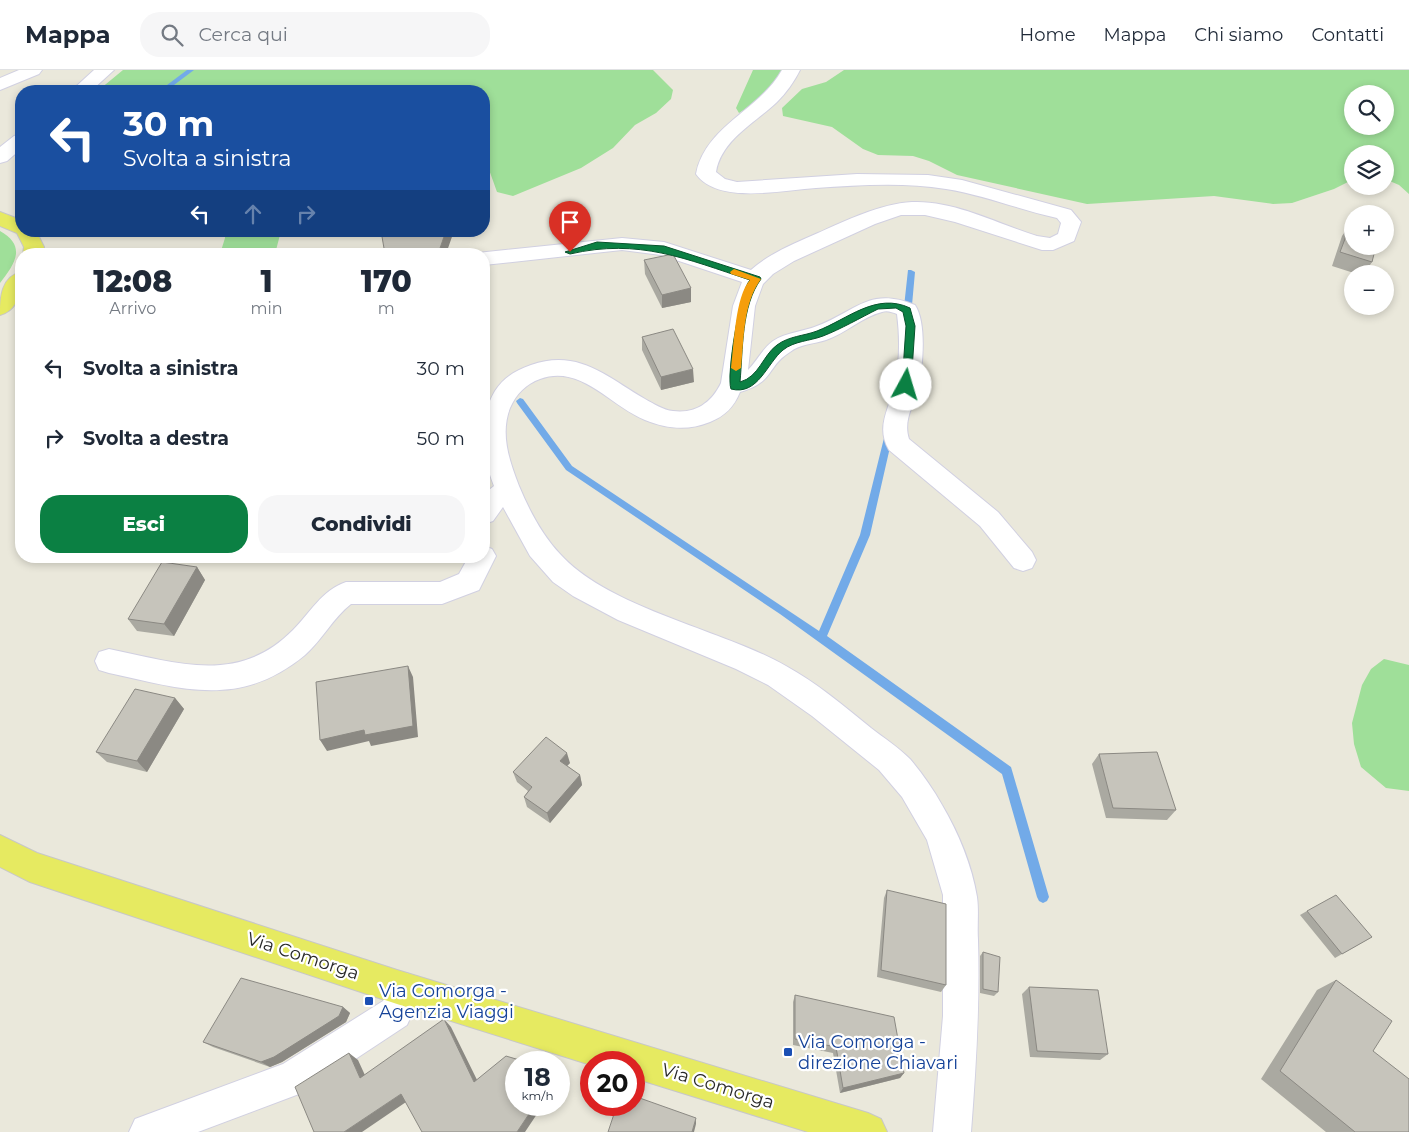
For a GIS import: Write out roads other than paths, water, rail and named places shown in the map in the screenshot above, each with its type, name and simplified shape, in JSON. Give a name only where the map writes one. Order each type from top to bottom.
[{"type":"main road","points":[[0,218],[15,225]]},
{"type":"main road","points":[[0,308],[15,288]]},
{"type":"main road","name":"Via Comorga","points":[[0,850],[30,866],[406,990],[868,1132]]},
{"type":"street","points":[[0,85],[34,70]]},
{"type":"street","points":[[87,85],[105,70]]},
{"type":"street","points":[[791,70],[783,85],[767,102],[736,127],[706,163],[706,174],[718,183],[737,188],[862,181],[928,180],[1064,214],[1071,222],[1067,237],[1053,244],[1028,240],[939,213],[914,208],[887,211],[791,254],[764,270],[756,279],[750,286],[743,312],[734,386],[718,407],[695,419],[672,421],[636,406],[605,382],[570,367],[543,367],[519,378],[500,401],[492,437],[508,490],[542,552],[562,573],[597,594],[649,620],[752,662],[818,702],[902,771],[940,831],[960,896],[962,1000],[952,1132]]},
{"type":"street","points":[[0,157],[15,145]]},
{"type":"street","points":[[490,258],[570,252],[597,245],[622,244],[664,249],[756,279]]},
{"type":"street","points":[[734,386],[747,383],[756,378],[779,348],[787,343],[820,334],[875,307],[886,304],[907,310],[911,342],[906,385],[893,425],[898,444],[989,519],[1016,549],[1023,560]]},
{"type":"street","points":[[490,505],[495,498],[508,490]]},
{"type":"street","points":[[109,661],[185,676],[215,679],[246,673],[274,660],[296,646],[317,624],[334,601],[346,593],[442,593],[469,582],[479,563]]},
{"type":"street","points":[[148,1132],[294,1078],[395,1013],[406,990]]},
{"type":"waterway","points":[[170,85],[191,70]]},
{"type":"waterway","points":[[907,316],[911,272]]},
{"type":"waterway","points":[[520,401],[569,468],[784,611],[1007,771],[1043,897]]},
{"type":"waterway","points":[[822,637],[865,535],[889,434]]},
{"type":"place","name":"Via Comorga - Agenzia Viaggi","points":[[369,1001]]},
{"type":"place","name":"Via Comorga - direzione Chiavari","points":[[788,1052]]}]
